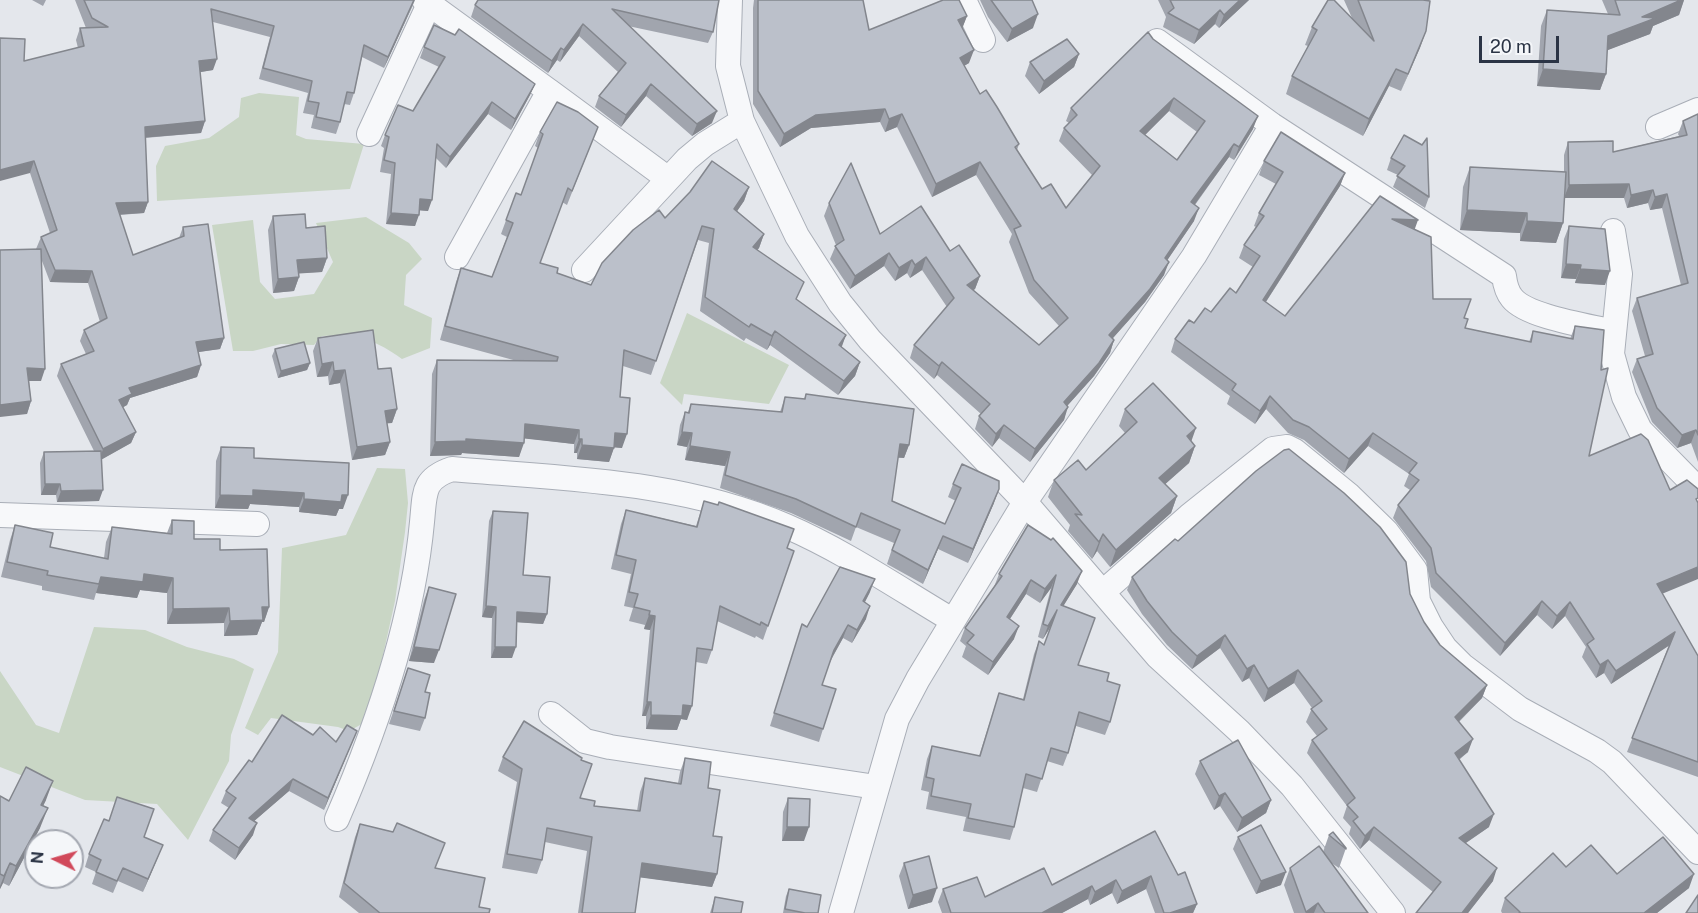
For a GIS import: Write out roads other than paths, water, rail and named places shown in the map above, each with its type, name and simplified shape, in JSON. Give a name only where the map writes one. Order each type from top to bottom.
[{"type":"street","points":[[730,0],[728,66],[742,121],[797,236],[840,303],[870,340],[1025,501],[1158,657],[1239,731],[1292,786],[1393,913]]},
{"type":"street","points":[[964,0],[983,40]]},
{"type":"street","points":[[369,134],[427,1],[667,178]]},
{"type":"street","points":[[1157,41],[1272,125],[1504,276],[1505,286],[1513,300],[1543,316],[1614,332]]},
{"type":"street","points":[[457,257],[549,91]]},
{"type":"street","points":[[1658,127],[1698,110]]},
{"type":"street","points":[[584,270],[667,178],[705,144],[742,121]]},
{"type":"street","points":[[841,913],[897,719],[952,620],[1025,501],[1194,256],[1272,125]]},
{"type":"street","points":[[1614,231],[1620,273],[1612,354],[1615,369],[1631,415],[1657,451],[1698,489]]},
{"type":"street","points":[[1103,591],[1189,516],[1276,447],[1287,447],[1349,495],[1386,531],[1415,570],[1418,601],[1431,627],[1445,648],[1462,665],[1520,709],[1604,756],[1698,852]]},
{"type":"street","points":[[337,819],[374,726],[417,564],[427,485],[436,474],[452,469],[598,481],[714,501],[787,526],[952,620]]},
{"type":"street","points":[[0,515],[257,524]]},
{"type":"street","points":[[551,714],[585,741],[610,747],[876,787]]}]
